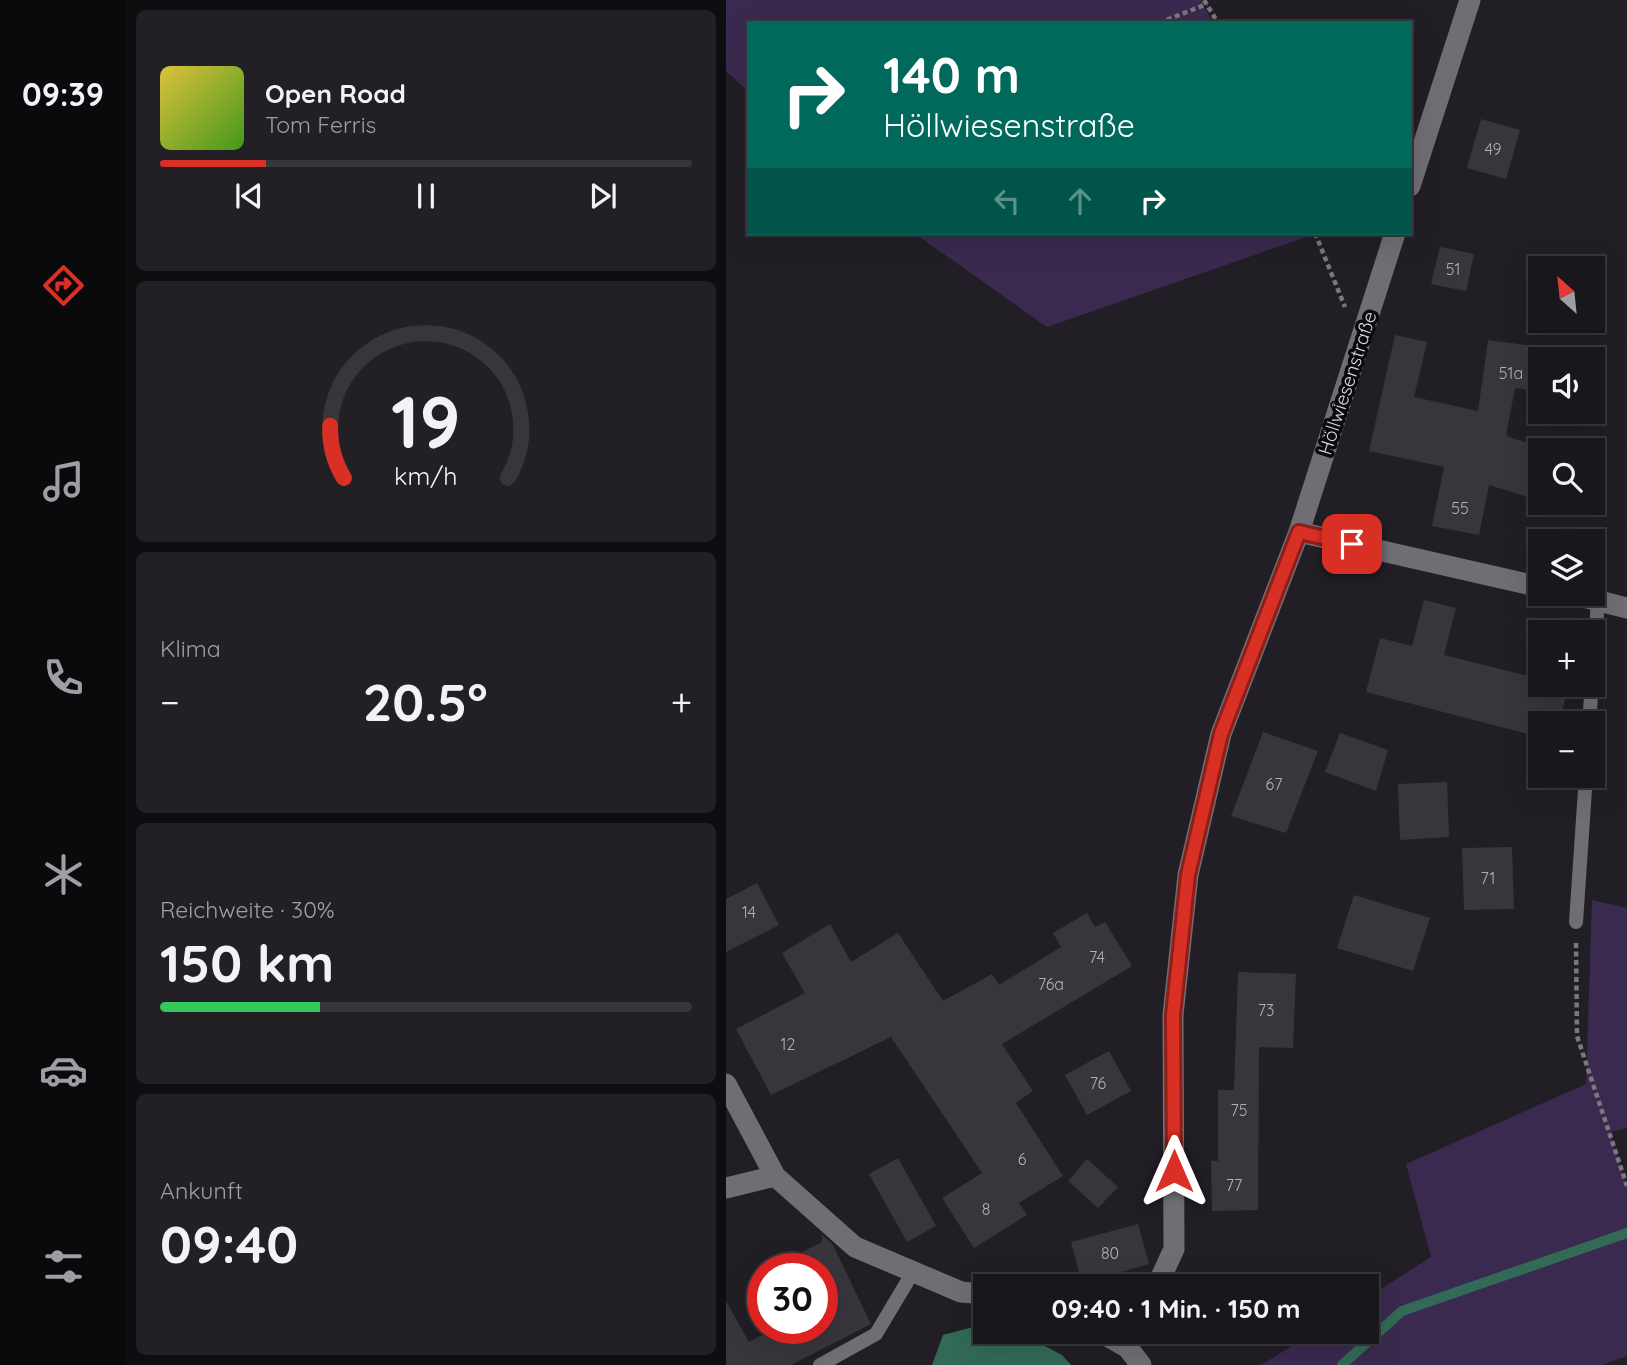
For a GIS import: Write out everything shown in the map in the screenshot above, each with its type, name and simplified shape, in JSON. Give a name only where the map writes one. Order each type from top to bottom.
[{"type":"street","points":[[1412,180],[1470,0]]},
{"type":"street","name":"Höllwiesenstraße","points":[[1163,1274],[1175,1249],[1173,1015],[1188,875],[1221,734],[1299,532],[1394,235]]},
{"type":"street","points":[[1299,532],[1528,584]]},
{"type":"street","points":[[1605,602],[1627,608]]},
{"type":"street","points":[[726,1084],[774,1176],[855,1247],[961,1292],[973,1293]]},
{"type":"street","points":[[726,1188],[774,1176]]},
{"type":"lane","points":[[1575,922],[1585,788]]},
{"type":"lane","points":[[820,1365],[876,1334],[913,1272]]},
{"type":"path","points":[[1163,21],[1206,2],[1217,21]]},
{"type":"path","points":[[1316,235],[1330,276],[1361,341]]},
{"type":"path","points":[[1575,922],[1577,1037],[1627,1186]]},
{"type":"shaded area","points":[[726,0],[1201,0],[1212,21],[747,21],[747,90],[726,71]]},
{"type":"shaded area","points":[[917,235],[1309,235],[1309,236],[1047,327]]},
{"type":"shaded area","points":[[1592,900],[1627,908],[1627,1128],[1610,1132],[1627,1185],[1627,1356],[1602,1365],[1261,1365],[1295,1344],[1379,1344],[1379,1290],[1431,1257],[1406,1164],[1586,1084]]},
{"type":"shaded area","points":[[973,1327],[973,1344],[1041,1344],[1062,1355],[1071,1365],[932,1365],[943,1335]]},
{"type":"building","points":[[1481,119],[1520,130],[1506,179],[1467,168]]},
{"type":"building","points":[[1440,247],[1474,254],[1466,291],[1431,284]]},
{"type":"building","points":[[1395,335],[1427,342],[1414,397],[1478,411],[1488,340],[1542,347],[1528,347],[1528,390],[1515,388],[1506,436],[1528,443],[1528,497],[1489,485],[1479,535],[1432,526],[1444,467],[1369,451]]},
{"type":"building","points":[[1424,600],[1456,608],[1444,655],[1528,676],[1528,697],[1566,697],[1562,711],[1528,711],[1528,734],[1366,692],[1380,638],[1412,646]]},
{"type":"building","points":[[1263,732],[1318,751],[1286,833],[1231,816]]},
{"type":"building","points":[[1340,733],[1388,750],[1376,791],[1325,772]]},
{"type":"building","points":[[1447,782],[1449,837],[1400,840],[1398,784]]},
{"type":"building","points":[[1512,847],[1514,909],[1464,910],[1462,848]]},
{"type":"building","points":[[757,883],[779,925],[726,952],[726,899]]},
{"type":"building","points":[[1354,895],[1430,918],[1413,971],[1337,948]]},
{"type":"building","points":[[1087,913],[1095,927],[1105,922],[1132,966],[1002,1044],[1033,1091],[1016,1103],[1063,1176],[1019,1203],[1027,1215],[974,1248],[942,1198],[982,1173],[891,1037],[771,1095],[736,1029],[805,993],[782,953],[830,924],[851,962],[898,933],[943,1001],[992,974],[999,985],[1061,947],[1053,933]]},
{"type":"building","points":[[1238,972],[1296,974],[1293,1048],[1259,1047],[1258,1210],[1212,1211],[1211,1161],[1218,1161],[1218,1090],[1234,1090]]},
{"type":"building","points":[[1109,1051],[1131,1091],[1087,1115],[1065,1075]]},
{"type":"building","points":[[898,1158],[936,1226],[907,1242],[869,1174]]},
{"type":"building","points":[[1087,1159],[1118,1187],[1098,1208],[1068,1181]]},
{"type":"building","points":[[1138,1224],[1149,1264],[1114,1274],[1080,1274],[1071,1242]]},
{"type":"building","points":[[822,1235],[833,1245],[837,1253],[801,1253],[822,1242]]},
{"type":"building","points":[[838,1255],[871,1324],[838,1341]]},
{"type":"building","points":[[726,1301],[747,1338],[747,1344],[832,1344],[791,1365],[726,1365]]},
{"type":"waterway","points":[[1342,1365],[1402,1311],[1627,1233]]},
{"type":"route","points":[[1174,1171],[1173,1015],[1188,875],[1221,734],[1299,532],[1352,544]]}]
